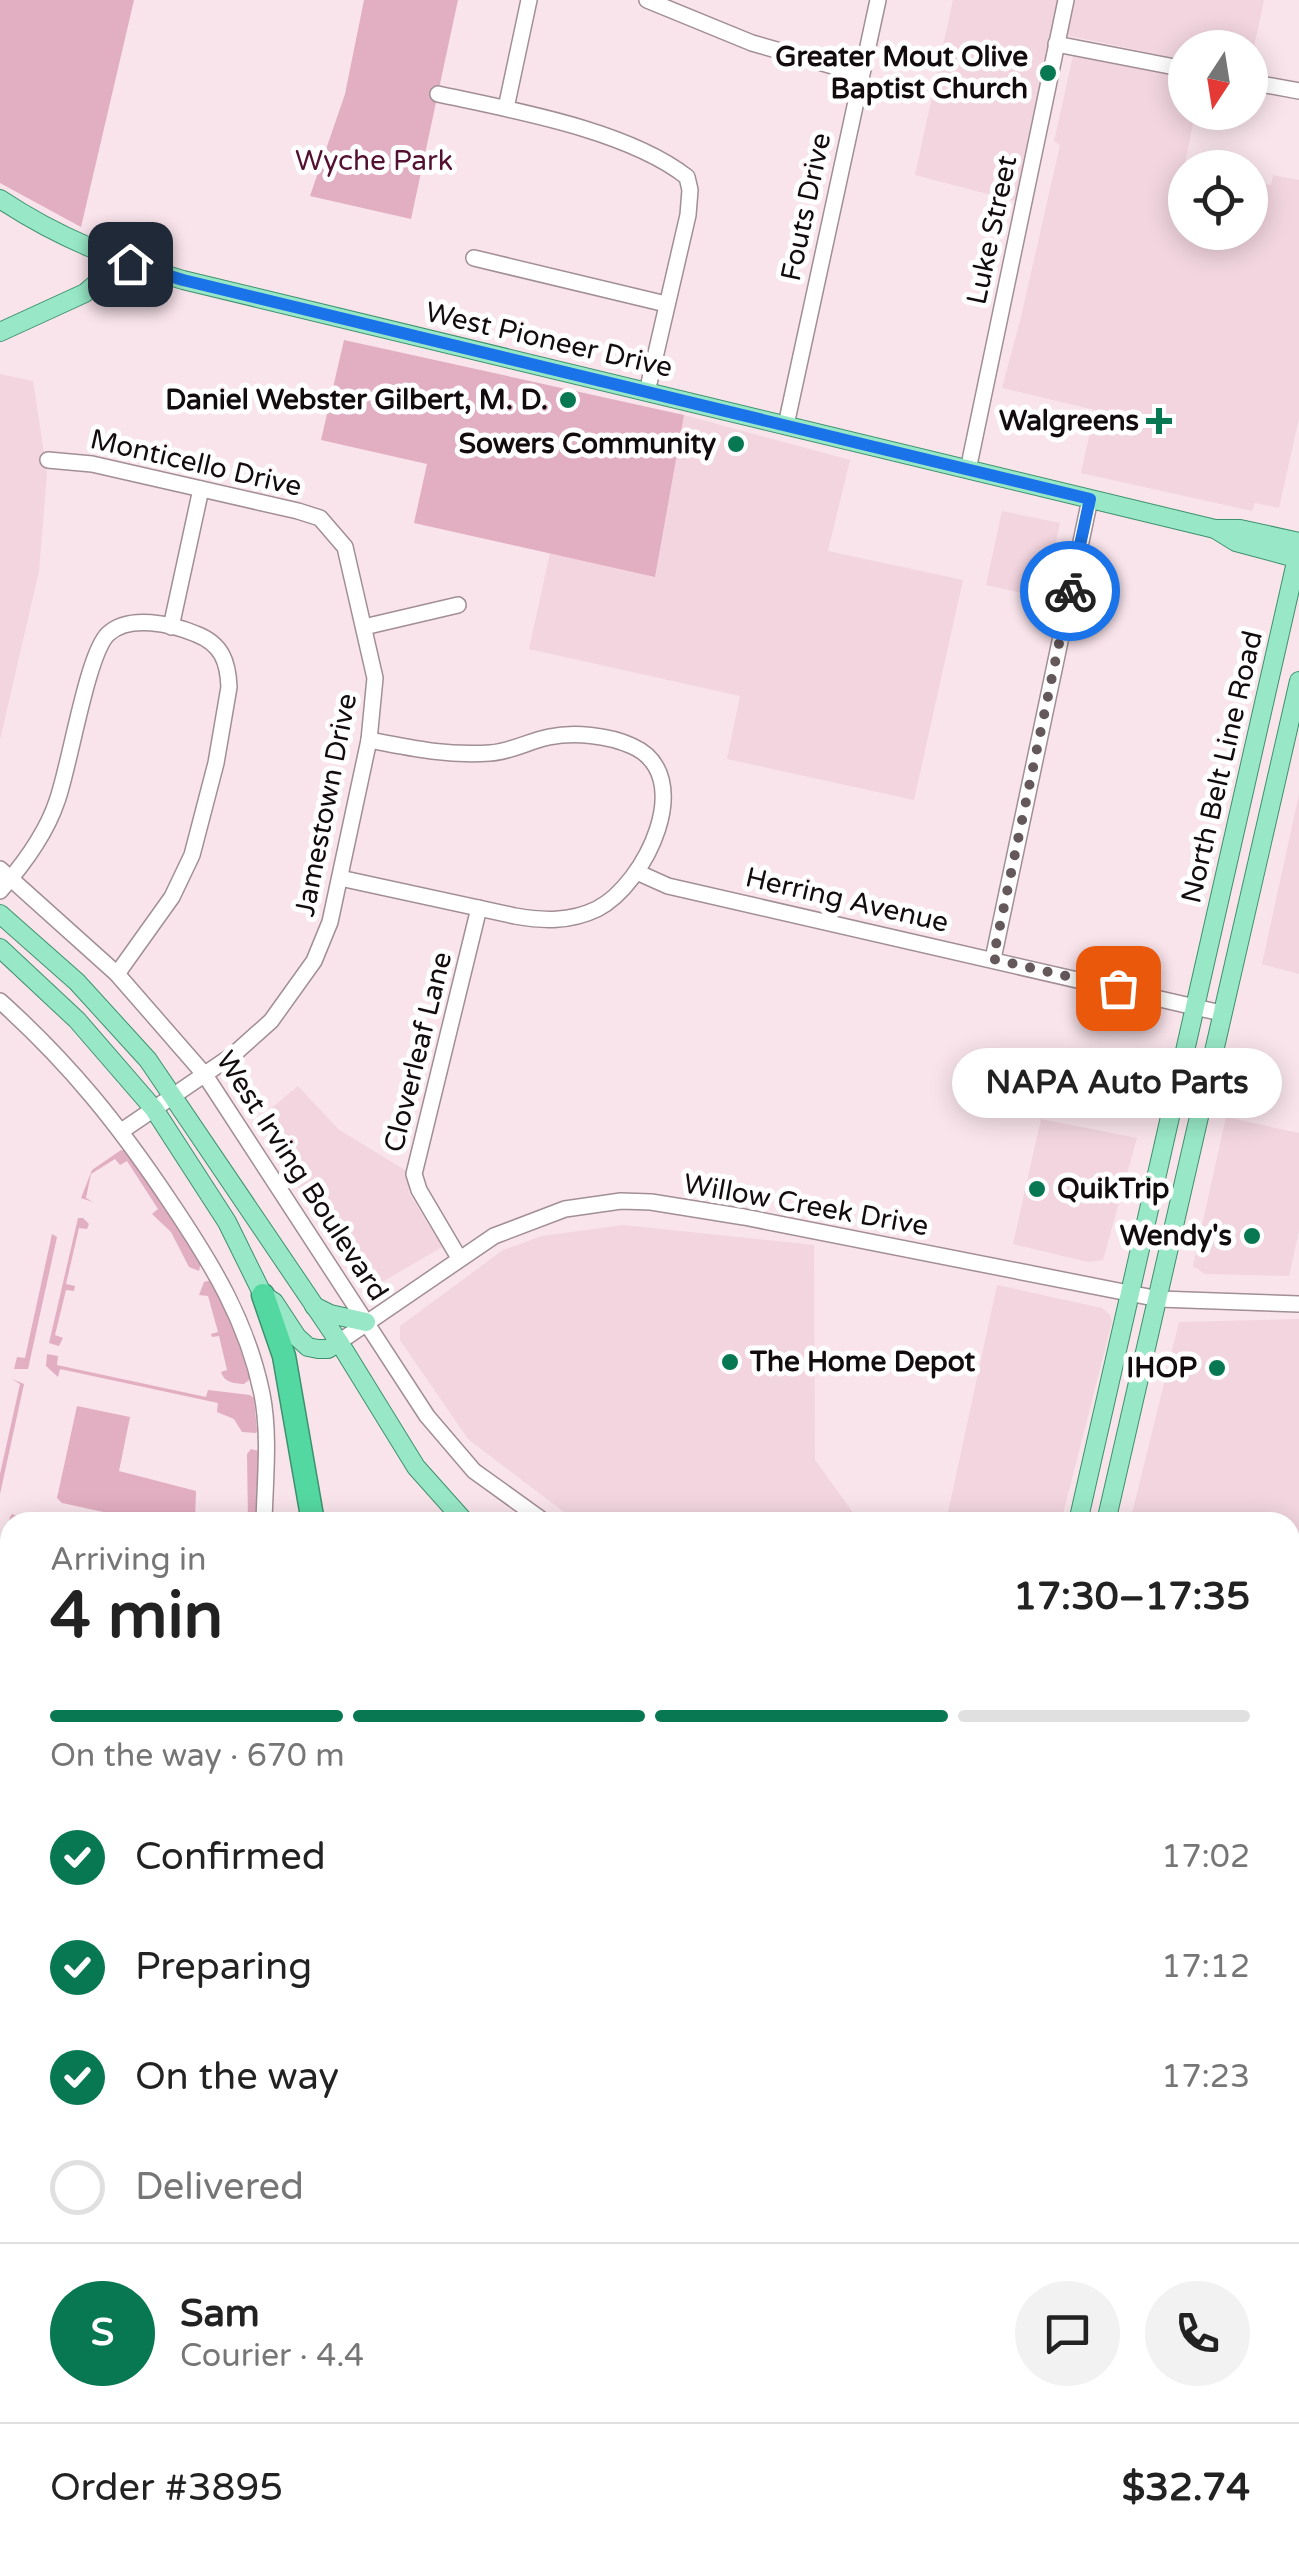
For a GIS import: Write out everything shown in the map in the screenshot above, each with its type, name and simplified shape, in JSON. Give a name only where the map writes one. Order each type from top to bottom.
[{"type":"highway","points":[[263,1295],[284,1356],[311,1512]]},
{"type":"main road","name":"West Pioneer Drive","points":[[0,198],[72,242],[121,262],[183,280],[1215,529],[1236,542],[1298,552]]},
{"type":"main road","points":[[0,332],[86,293],[121,262]]},
{"type":"main road","name":"North Belt Line Road","points":[[1080,1512],[1298,552]]},
{"type":"main road","name":"North Belt Line Road","points":[[1108,1512],[1299,681]]},
{"type":"main road","points":[[0,914],[98,1004],[173,1094],[339,1342],[416,1467],[456,1512]]},
{"type":"main road","points":[[0,948],[77,1020],[154,1109],[226,1222],[263,1295],[274,1302],[297,1337],[308,1347],[328,1349],[339,1342]]},
{"type":"main road","points":[[314,1306],[366,1322]]},
{"type":"street","points":[[506,108],[529,0]]},
{"type":"street","points":[[647,0],[752,43],[861,74]]},
{"type":"street","name":"Fouts Drive","points":[[786,425],[878,0]]},
{"type":"street","name":"Luke Street","points":[[968,470],[1066,0]]},
{"type":"street","points":[[1056,44],[1168,66]]},
{"type":"street","points":[[1268,86],[1299,92]]},
{"type":"street","points":[[438,94],[573,126],[653,158],[687,177],[690,201],[647,392]]},
{"type":"street","points":[[474,258],[666,304]]},
{"type":"street","name":"Monticello Drive","points":[[48,460],[68,460],[298,510],[330,526]]},
{"type":"street","points":[[171,628],[201,489]]},
{"type":"street","points":[[993,959],[1090,499]]},
{"type":"street","name":"Jamestown Drive","points":[[123,1130],[206,1075],[270,1021],[304,977],[325,936],[368,740],[375,678],[344,547],[330,526]]},
{"type":"street","points":[[364,627],[458,604]]},
{"type":"street","points":[[4,879],[40,836],[57,801],[95,652],[102,641],[114,630],[135,623],[197,634],[216,646],[228,662],[229,687],[216,764],[192,856],[172,897],[117,974]]},
{"type":"street","points":[[340,878],[540,920],[566,918],[609,902],[638,872],[651,847],[663,794],[655,766],[648,757],[632,746],[600,738],[566,735],[497,753],[460,755],[368,740]]},
{"type":"street","name":"Herring Avenue","points":[[638,872],[668,886],[1222,1013]]},
{"type":"street","name":"West Irving Boulevard","points":[[4,879],[117,974],[206,1075],[426,1416],[496,1489],[530,1512]]},
{"type":"street","name":"Cloverleaf Lane","points":[[459,1258],[414,1174],[478,908]]},
{"type":"street","points":[[0,1001],[40,1036],[123,1130],[216,1270],[245,1330],[265,1418],[264,1512]]},
{"type":"street","name":"Willow Creek Drive","points":[[339,1342],[494,1236],[543,1215],[592,1204],[645,1202],[892,1245],[1159,1299],[1299,1304]]},
{"type":"shaded area","points":[[953,0],[1264,0],[1258,30],[1168,30],[1168,56],[1055,33],[1018,202],[915,175]]},
{"type":"shaded area","points":[[1073,56],[1168,75],[1168,130],[1192,130],[1188,150],[1168,150],[1168,250],[1268,250],[1268,184],[1273,175],[1299,180],[1299,418],[1279,508],[1255,503],[1252,511],[1081,473],[1095,410],[1002,388],[1060,145],[1054,141]]},
{"type":"shaded area","points":[[0,374],[33,381],[47,473],[39,571],[0,740]]},
{"type":"shaded area","points":[[684,415],[850,460],[828,551],[963,580],[914,800],[727,759],[740,696],[529,649],[550,553],[655,576]]},
{"type":"shaded area","points":[[1002,511],[1060,523],[1044,598],[986,585]]},
{"type":"shaded area","points":[[1299,794],[1299,974],[1262,964]]},
{"type":"shaded area","points":[[298,1086],[338,1129],[408,1172],[409,1193],[442,1247],[365,1292],[256,1121]]},
{"type":"shaded area","points":[[1226,1117],[1299,1133],[1299,1231],[1289,1276],[1205,1274],[1193,1266]]},
{"type":"shaded area","points":[[1041,1119],[1137,1138],[1103,1260],[1088,1262],[1013,1244]]},
{"type":"shaded area","points":[[623,1225],[814,1245],[815,1460],[853,1512],[564,1512],[468,1439],[400,1340],[400,1326],[503,1250],[542,1236]]},
{"type":"shaded area","points":[[997,1285],[1102,1308],[1112,1322],[1064,1512],[948,1512]]},
{"type":"shaded area","points":[[1299,1319],[1299,1512],[1132,1512],[1179,1322]]},
{"type":"green space","points":[[0,0],[134,0],[81,227],[0,183]]},
{"type":"green space","name":"Wyche Park","points":[[364,0],[458,0],[411,219],[310,196],[345,94]]},
{"type":"green space","points":[[344,340],[684,415],[655,577],[414,523],[427,464],[321,440]]},
{"type":"green space","points":[[121,1150],[127,1151],[201,1261],[199,1271],[189,1267],[171,1232],[152,1214],[158,1209],[127,1161],[120,1165],[115,1159],[91,1174],[86,1198],[93,1202],[81,1198],[92,1170]]},
{"type":"green space","points":[[78,1218],[89,1224],[87,1229],[79,1228],[66,1284],[75,1286],[74,1291],[66,1290],[55,1335],[63,1338],[59,1346],[49,1343]]},
{"type":"green space","points":[[52,1234],[57,1237],[28,1369],[14,1369],[17,1357],[25,1358]]},
{"type":"green space","points":[[211,1280],[229,1315],[250,1379],[244,1384],[227,1380],[221,1372],[227,1370],[219,1336],[211,1334],[218,1332],[208,1296],[199,1295],[204,1282]]},
{"type":"green space","points":[[47,1354],[58,1356],[57,1365],[206,1397],[208,1390],[250,1395],[254,1398],[257,1431],[242,1432],[234,1419],[217,1412],[218,1403],[60,1369],[58,1377],[46,1366]]},
{"type":"green space","points":[[12,1379],[24,1384],[0,1494],[0,1474],[20,1384]]},
{"type":"green space","points":[[77,1406],[130,1417],[119,1471],[196,1491],[195,1512],[103,1512],[62,1503],[57,1498]]},
{"type":"green space","points":[[251,1449],[259,1451],[258,1512],[248,1512],[247,1454]]},
{"type":"way so far","points":[[1070,591],[993,959],[1118,988]]},
{"type":"place","name":"Greater Mout Olive Baptist Church","points":[[1048,73]]},
{"type":"place","name":"Daniel Webster Gilbert, M. D.","points":[[568,400]]},
{"type":"place","name":"Walgreens","points":[[1159,421]]},
{"type":"place","name":"Sowers Community","points":[[736,444]]},
{"type":"place","name":"NAPA Auto Parts","points":[[1118,988]]},
{"type":"place","name":"QuikTrip","points":[[1037,1189]]},
{"type":"place","name":"Wendy's","points":[[1252,1236]]},
{"type":"place","name":"The Home Depot","points":[[730,1362]]},
{"type":"place","name":"IHOP","points":[[1217,1368]]},
{"type":"route","points":[[130,264],[1090,499],[1070,591]]}]
